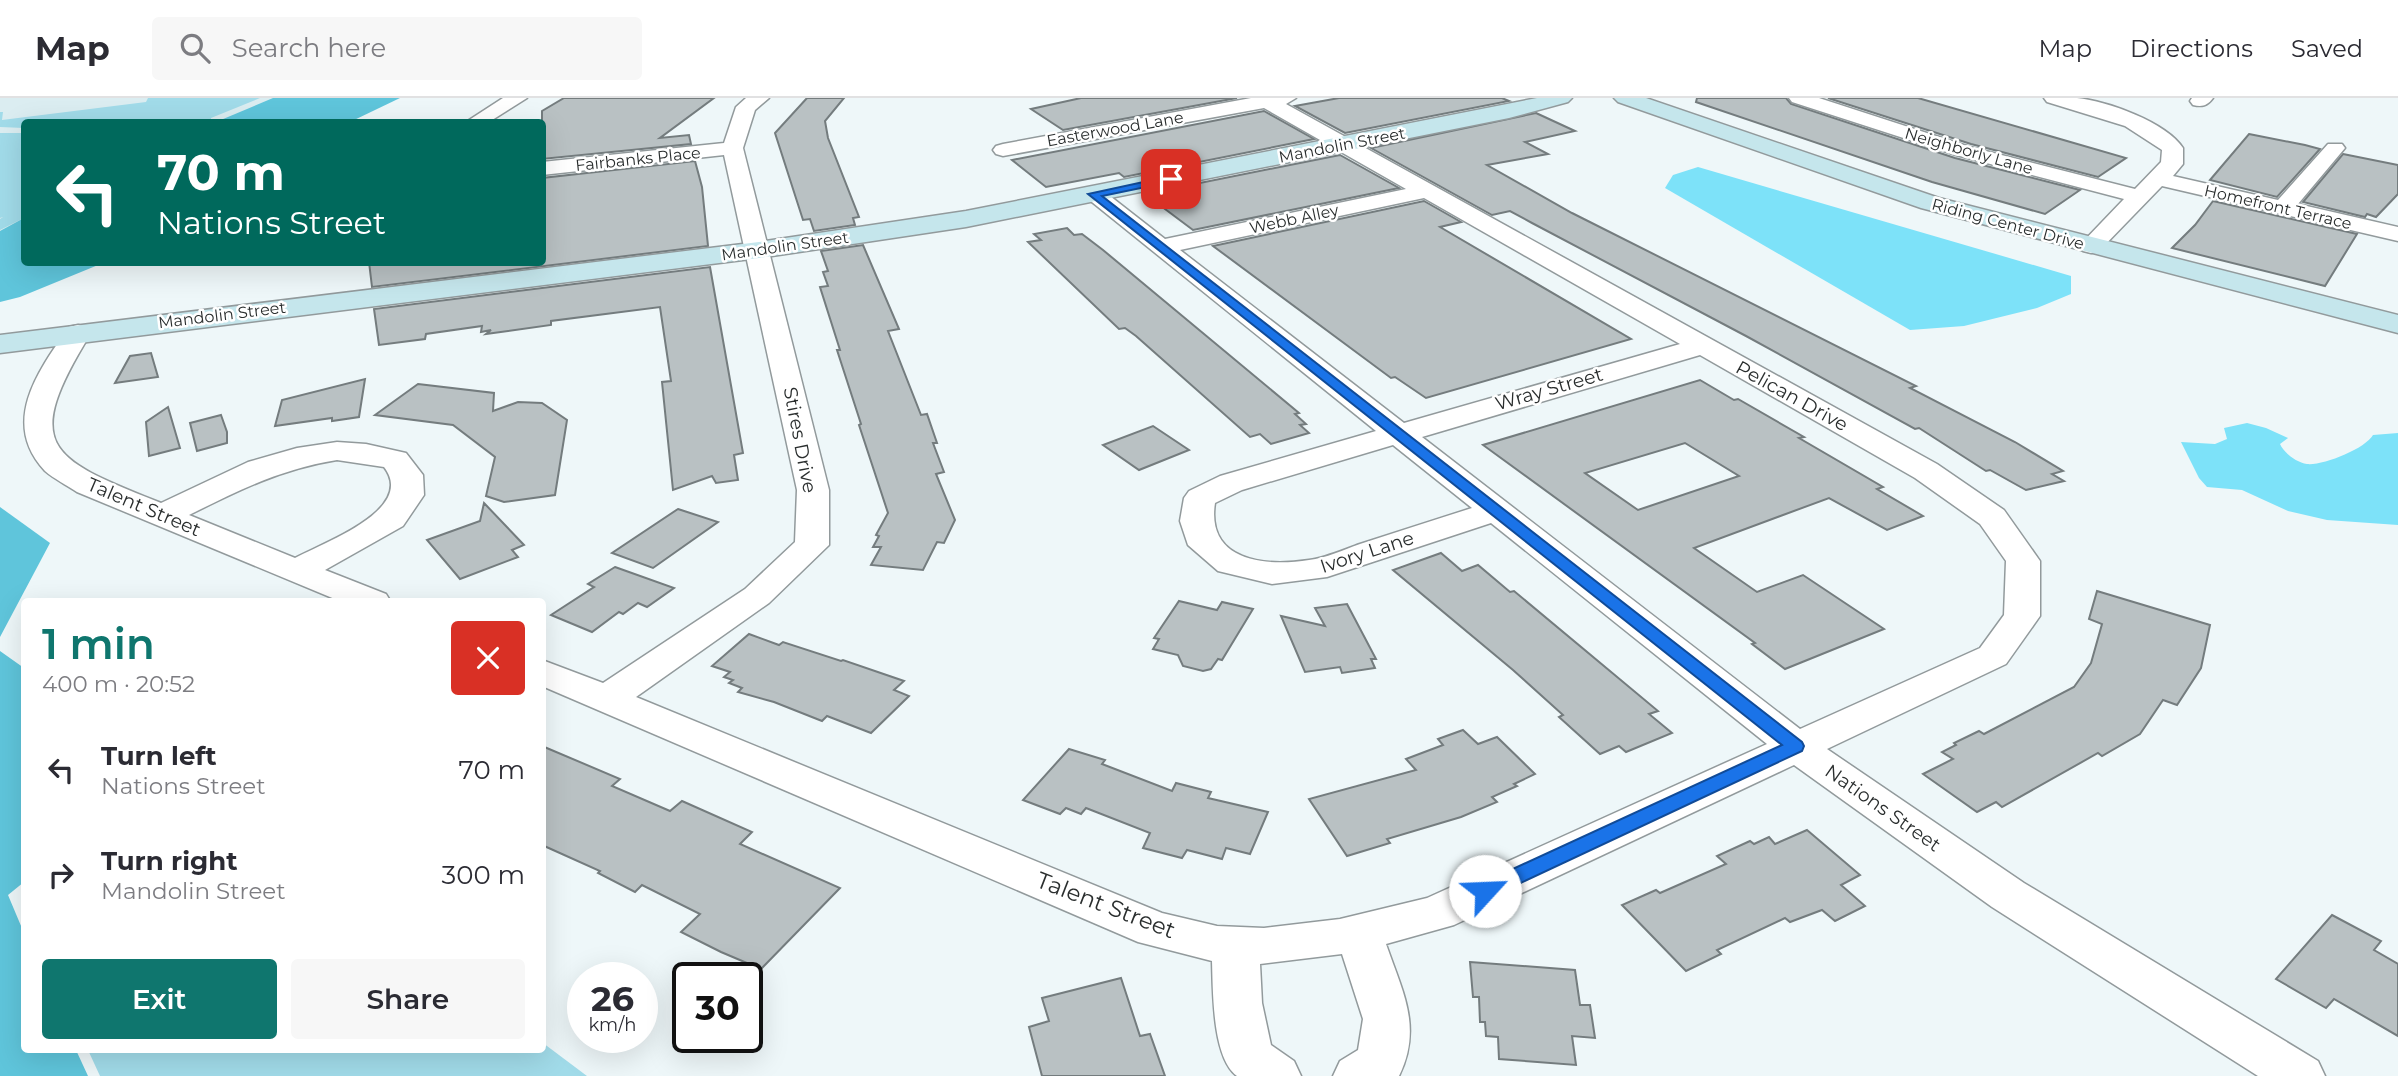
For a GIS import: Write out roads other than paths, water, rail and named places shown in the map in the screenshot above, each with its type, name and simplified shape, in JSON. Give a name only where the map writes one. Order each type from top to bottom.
[{"type":"street","points":[[481,119],[517,98]]},
{"type":"street","points":[[733,148],[746,107],[759,98]]},
{"type":"street","name":"Mandolin Street","points":[[0,344],[759,250],[967,219],[1509,112],[1561,98]]},
{"type":"street","name":"Riding Center Drive","points":[[1625,98],[1918,200],[2091,246],[2397,320]]},
{"type":"street","name":"Neighborly Lane","points":[[1799,98],[1976,154],[2141,197]]},
{"type":"street","points":[[2054,98],[2118,116],[2173,148],[2172,164],[2091,246]]},
{"type":"street","name":"Pelican Drive","points":[[1272,99],[1343,145],[1926,471],[1992,517],[2024,561],[2022,616],[1993,656],[1795,746]]},
{"type":"street","name":"Easterwood Lane","points":[[1003,149],[1272,99]]},
{"type":"street","name":"Fairbanks Place","points":[[546,169],[733,148]]},
{"type":"street","name":"Stires Drive","points":[[607,699],[757,596],[812,545],[813,490],[733,148]]},
{"type":"street","points":[[2283,208],[2335,148]]},
{"type":"street","name":"Homefront Terrace","points":[[2159,179],[2398,234]]},
{"type":"street","name":"Webb Alley","points":[[1161,247],[1427,191]]},
{"type":"street","name":"Nations Street","points":[[1093,194],[1795,746],[2008,895],[2300,1076]]},
{"type":"street","name":"Talent Street","points":[[78,333],[36,410],[36,439],[55,463],[88,485],[363,598]]},
{"type":"street","name":"Wray Street","points":[[1396,433],[1702,345]]},
{"type":"street","name":"Ivory Lane","points":[[1396,433],[1231,483],[1200,498],[1196,521],[1205,545],[1230,564],[1272,574],[1315,570],[1496,511]]},
{"type":"street","points":[[162,515],[259,469],[297,457],[337,451],[366,453],[395,460],[407,475],[408,495],[391,519],[297,571]]},
{"type":"street","name":"Talent Street","points":[[546,674],[1154,929],[1235,946],[1276,946],[1359,934],[1438,913],[1795,746]]},
{"type":"street","points":[[1358,1076],[1381,1062],[1387,1018],[1359,934]]},
{"type":"street","points":[[1235,946],[1238,1003],[1248,1056],[1276,1076]]}]
